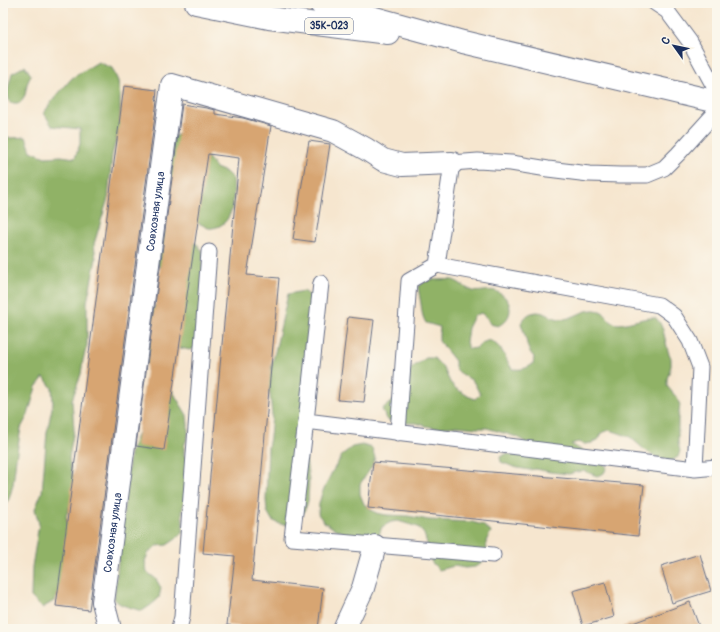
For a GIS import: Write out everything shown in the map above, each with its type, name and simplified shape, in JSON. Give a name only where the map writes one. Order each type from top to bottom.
[{"type":"street","name":"35К-023","points":[[196,3],[269,18],[463,42]]},
{"type":"street","name":"35К-023","points":[[320,3],[463,42],[717,102]]},
{"type":"street","name":"Совхозная улица","points":[[110,629],[102,602],[172,85],[332,131],[383,160],[402,165],[452,163]]},
{"type":"street","points":[[344,629],[363,588],[375,546]]},
{"type":"lane","points":[[655,3],[667,11],[690,42],[717,92]]},
{"type":"lane","points":[[437,265],[452,163],[478,161],[511,163],[589,174],[647,175],[664,168],[717,111]]},
{"type":"lane","points":[[179,629],[182,617],[209,252]]},
{"type":"lane","points":[[398,432],[409,281],[437,265],[659,305],[674,316],[690,341],[700,367],[695,469]]},
{"type":"lane","points":[[321,283],[292,538],[493,555]]},
{"type":"lane","points":[[306,421],[695,469],[717,467]]},
{"type":"green space","points":[[98,62],[112,68],[118,81],[120,96],[120,126],[112,155],[108,198],[94,244],[96,259],[87,302],[87,345],[81,374],[72,400],[74,430],[69,459],[75,489],[66,516],[69,532],[62,589],[54,601],[42,608],[31,597],[32,567],[39,524],[35,509],[42,492],[47,432],[53,403],[52,388],[44,377],[36,387],[28,415],[21,428],[13,485],[9,499],[3,508],[3,135],[11,138],[26,137],[31,151],[45,157],[61,156],[75,158],[80,144],[80,129],[52,126],[44,113],[52,101],[72,78]]},
{"type":"green space","points":[[25,66],[31,75],[27,84],[25,95],[20,103],[10,103],[7,93],[12,73]]},
{"type":"green space","points":[[182,132],[197,143],[216,168],[226,172],[233,179],[234,194],[232,210],[225,222],[219,226],[210,228],[201,224],[191,223],[171,194],[169,172],[172,138]]},
{"type":"green space","points":[[156,232],[167,232],[197,244],[203,252],[200,346],[190,350],[180,348],[165,362],[144,364],[153,308],[159,299],[161,269],[155,261]]},
{"type":"green space","points":[[431,280],[453,280],[473,291],[495,291],[507,300],[510,309],[507,319],[498,326],[490,324],[487,318],[481,313],[474,316],[468,328],[466,343],[469,349],[477,348],[482,343],[489,340],[501,349],[512,369],[523,369],[533,364],[534,357],[528,349],[521,323],[530,314],[540,312],[557,319],[566,319],[589,310],[595,310],[603,312],[610,321],[615,324],[647,318],[656,318],[663,330],[671,358],[667,386],[677,398],[680,405],[678,419],[678,443],[680,451],[678,457],[671,461],[658,458],[646,451],[630,437],[609,430],[602,433],[598,440],[592,443],[585,444],[578,442],[571,444],[607,467],[604,473],[597,476],[584,471],[569,474],[536,469],[529,470],[514,467],[501,462],[500,457],[506,454],[521,454],[525,442],[517,437],[487,428],[457,426],[436,428],[416,423],[396,423],[386,419],[382,409],[401,397],[408,372],[426,358],[434,358],[444,369],[450,382],[455,388],[475,399],[480,394],[473,381],[455,368],[455,361],[439,341],[440,327],[426,323],[422,312],[418,287],[424,282]]},
{"type":"green space","points":[[304,291],[313,298],[303,437],[309,481],[308,502],[304,512],[298,520],[289,525],[280,524],[272,520],[267,511],[268,448],[272,415],[269,384],[288,294]]},
{"type":"green space","points":[[167,379],[187,415],[188,436],[184,446],[184,456],[193,461],[182,511],[183,532],[167,545],[157,546],[149,552],[145,561],[147,572],[156,579],[161,588],[159,598],[142,611],[122,605],[114,600],[130,453],[142,423]]},
{"type":"green space","points":[[362,445],[372,448],[375,458],[371,468],[360,484],[360,494],[364,504],[376,513],[387,515],[408,516],[429,520],[472,522],[483,525],[491,532],[486,541],[487,551],[484,561],[475,567],[465,568],[454,566],[439,570],[432,563],[427,553],[427,543],[424,534],[418,527],[398,521],[391,522],[382,527],[378,537],[369,543],[350,538],[324,522],[318,514],[319,504],[322,493],[332,472],[343,454],[352,447]]},
{"type":"building","points":[[124,86],[157,90],[157,101],[89,610],[56,606]]},
{"type":"building","points":[[182,104],[215,110],[215,114],[243,118],[271,126],[247,275],[279,278],[252,580],[323,588],[318,629],[259,629],[227,625],[235,556],[203,553],[239,158],[208,154],[164,450],[136,446]]},
{"type":"building","points":[[309,141],[330,144],[315,242],[293,239]]},
{"type":"building","points":[[348,317],[374,320],[364,402],[338,400]]},
{"type":"building","points":[[373,462],[644,485],[638,536],[368,508]]},
{"type":"building","points":[[700,554],[711,591],[672,603],[661,566]]},
{"type":"building","points":[[605,582],[614,617],[583,626],[573,591]]},
{"type":"building","points":[[690,602],[700,629],[623,629],[622,627]]}]
